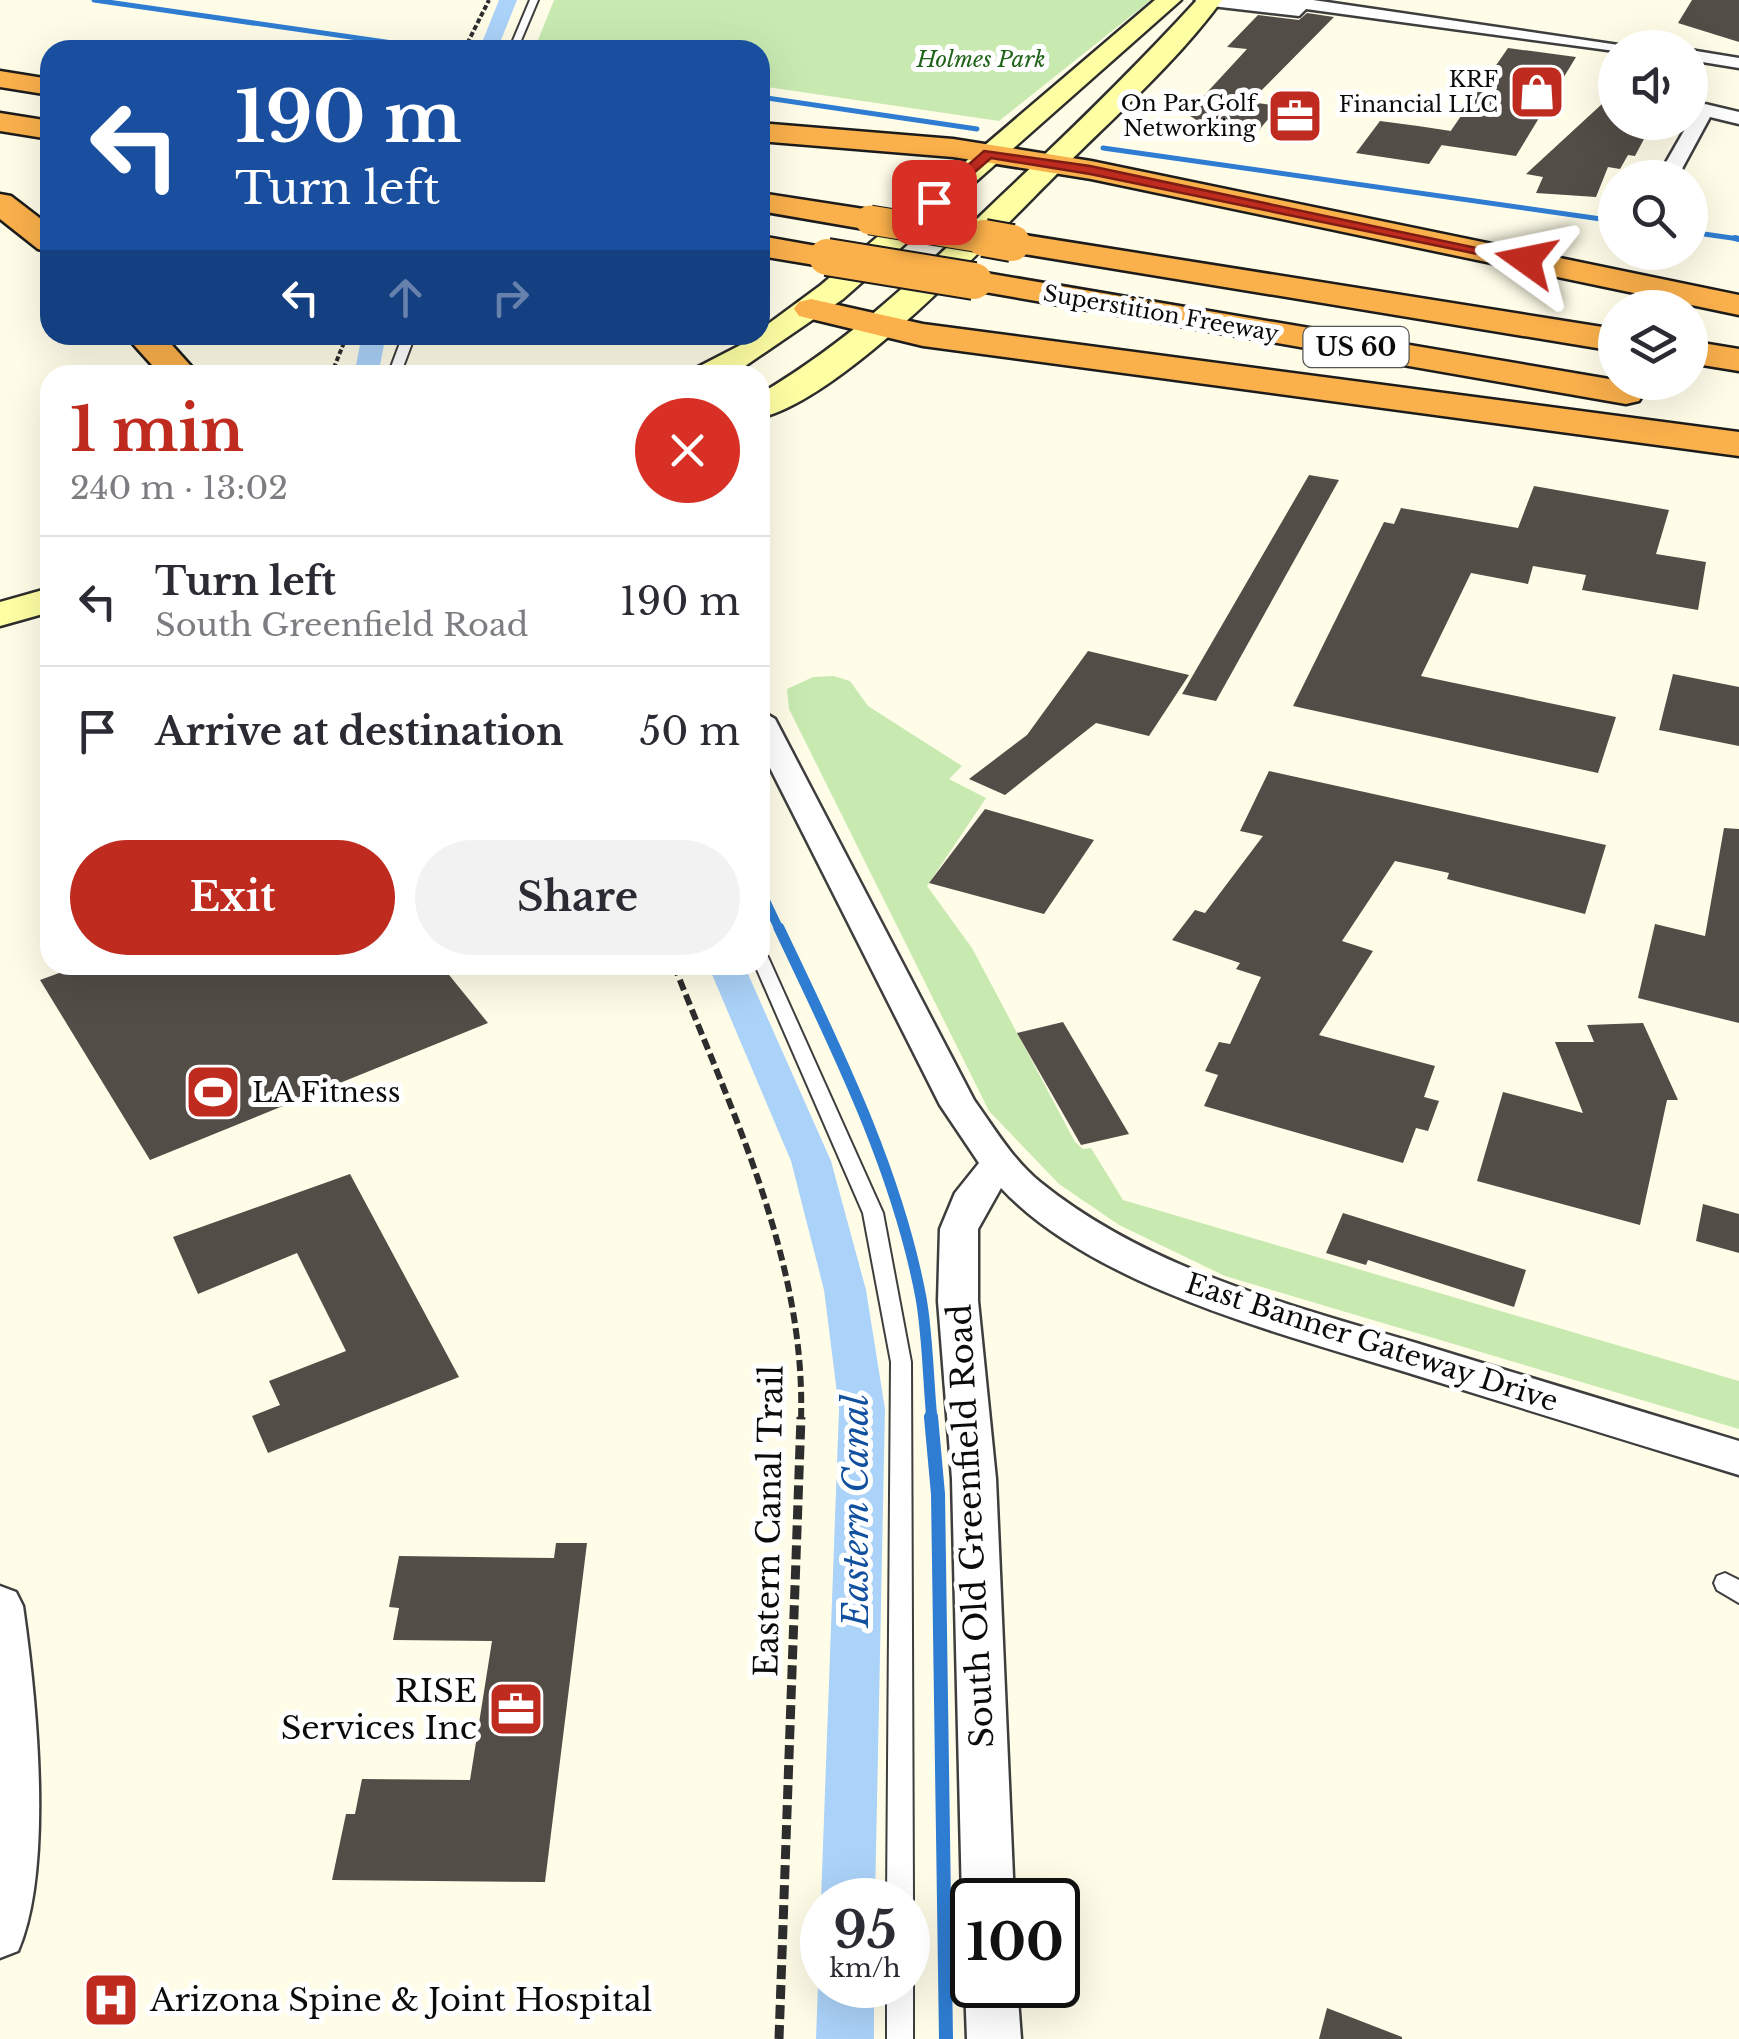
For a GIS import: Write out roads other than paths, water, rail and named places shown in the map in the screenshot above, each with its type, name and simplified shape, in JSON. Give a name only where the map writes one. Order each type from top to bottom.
[{"type":"highway","points":[[0,59],[40,63]]},
{"type":"highway","points":[[0,79],[40,85]]},
{"type":"highway","points":[[0,122],[40,128]]},
{"type":"highway","points":[[770,133],[1052,164],[1739,305]]},
{"type":"highway","points":[[0,204],[40,234]]},
{"type":"highway","name":"Superstition Freeway","points":[[770,204],[1598,337]]},
{"type":"highway","name":"Superstition Freeway","points":[[770,248],[1739,412]]},
{"type":"highway","points":[[811,309],[923,335],[1739,444]]},
{"type":"highway","points":[[152,345],[172,365]]},
{"type":"highway","points":[[1708,355],[1739,360]]},
{"type":"main road","points":[[770,335],[811,309],[1168,0]]},
{"type":"main road","points":[[770,402],[828,369],[883,326],[1052,164],[1208,0]]},
{"type":"main road","points":[[724,365],[755,345]]},
{"type":"main road","points":[[0,614],[40,603]]},
{"type":"main road","points":[[0,648],[40,637]]},
{"type":"street","points":[[1208,0],[1390,22],[1424,22]]},
{"type":"street","points":[[1277,0],[1598,44]]},
{"type":"street","points":[[1708,58],[1739,63]]},
{"type":"street","points":[[1677,160],[1705,110],[1739,118]]},
{"type":"street","name":"East Banner Gateway Drive","points":[[770,739],[936,1068],[999,1163],[1056,1214],[1103,1244],[1213,1294],[1739,1458]]},
{"type":"street","name":"South Old Greenfield Road","points":[[987,1878],[974,1479],[958,1301],[959,1228],[969,1202],[999,1163]]},
{"type":"street","points":[[0,1606],[9,1667],[14,1787],[0,1933]]},
{"type":"street","points":[[992,2008],[994,2039]]},
{"type":"lane","points":[[517,40],[534,0]]},
{"type":"lane","points":[[768,975],[872,1213],[900,1362],[900,1878]]},
{"type":"lane","points":[[900,2008],[900,2039]]},
{"type":"waterway","points":[[94,0],[371,40]]},
{"type":"waterway","name":"Eastern Canal","points":[[492,40],[508,0]]},
{"type":"waterway","points":[[770,98],[977,129]]},
{"type":"waterway","points":[[1103,148],[1598,219]]},
{"type":"waterway","points":[[1708,235],[1739,239],[1735,238]]},
{"type":"waterway","name":"Eastern Canal","points":[[368,365],[372,345]]},
{"type":"waterway","points":[[770,910],[780,931]]},
{"type":"waterway","points":[[779,928],[862,1109],[897,1202],[921,1298],[932,1420]]},
{"type":"waterway","name":"Eastern Canal","points":[[730,975],[811,1161],[845,1290],[862,1409],[849,1878]]},
{"type":"waterway","points":[[931,1417],[938,1494],[946,2039]]},
{"type":"waterway","name":"Eastern Canal","points":[[845,2039],[846,2008]]},
{"type":"place","name":"KRF Financial LLC","points":[[1537,92]]},
{"type":"place","name":"On Par Golf Networking","points":[[1295,116]]},
{"type":"place","name":"LA Fitness","points":[[213,1092]]},
{"type":"place","name":"RISE Services Inc","points":[[516,1709]]},
{"type":"place","name":"Arizona Spine & Joint Hospital","points":[[111,2000]]},
{"type":"park label","name":"Holmes Park","points":[[981,59]]}]
